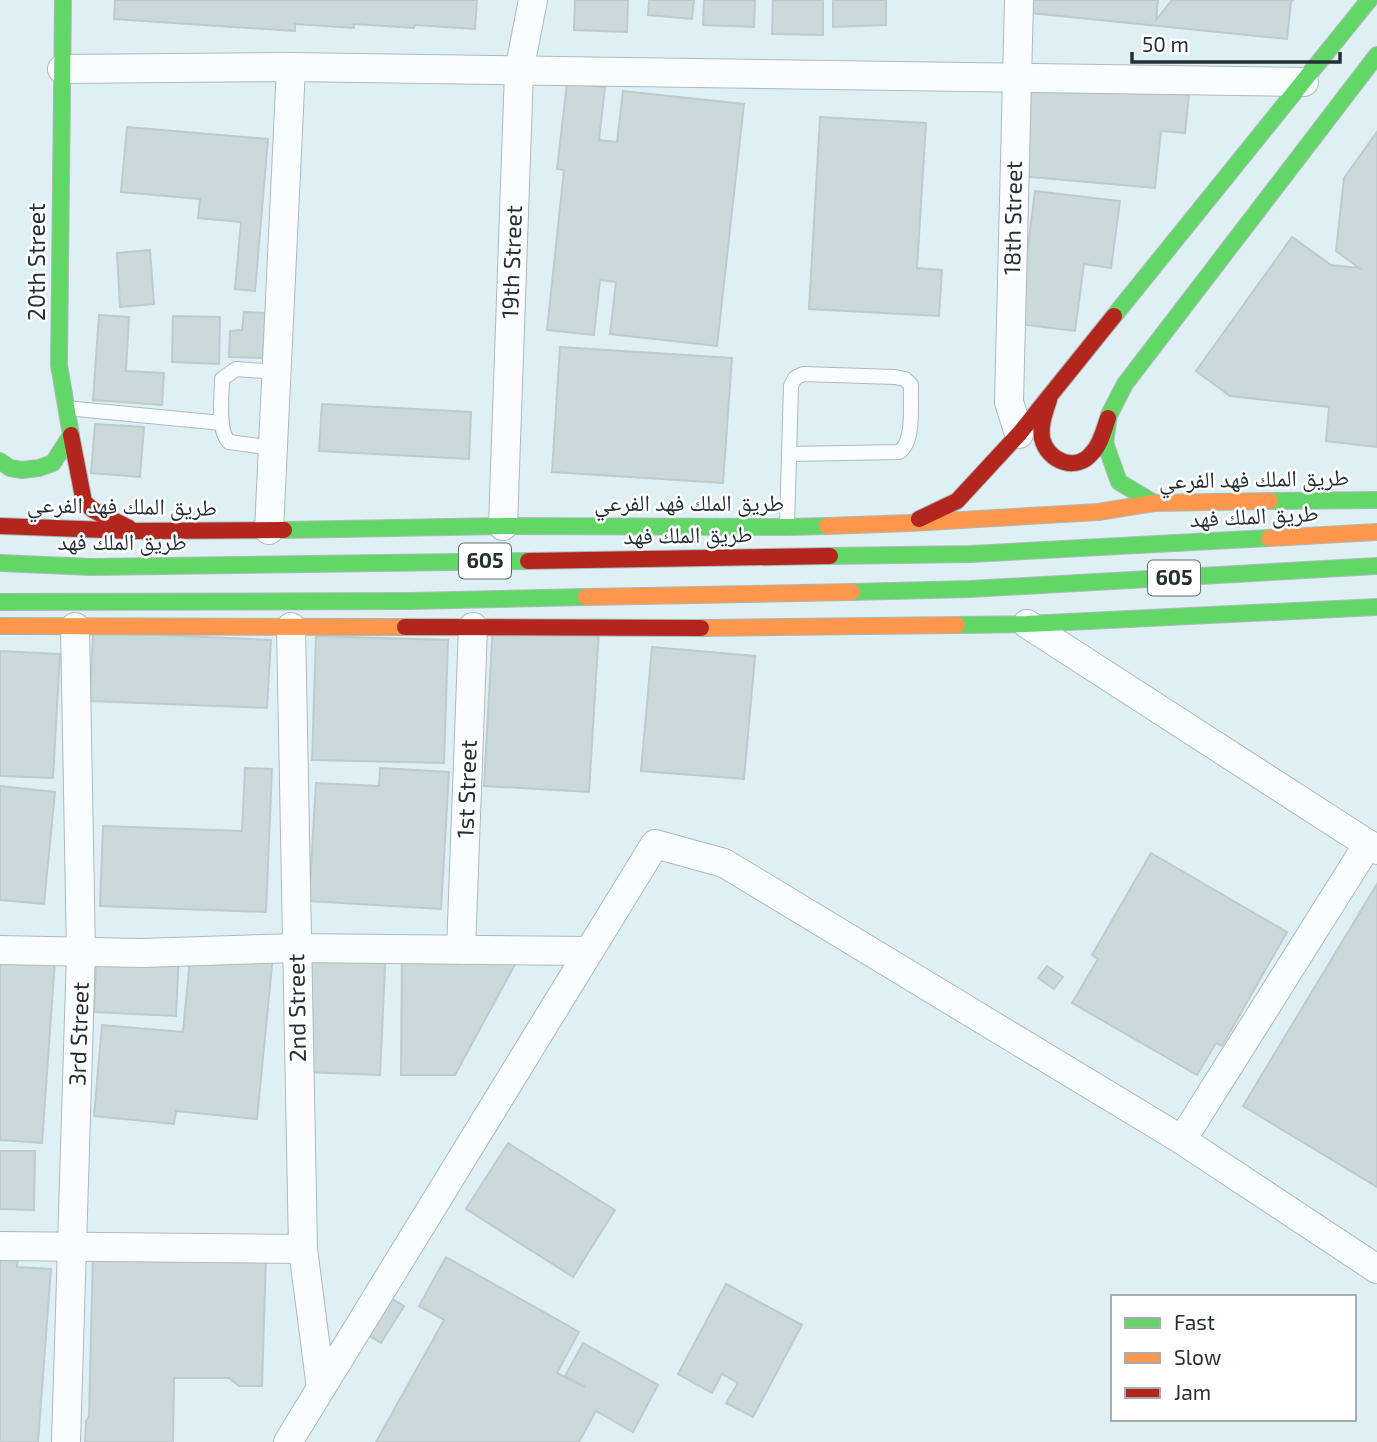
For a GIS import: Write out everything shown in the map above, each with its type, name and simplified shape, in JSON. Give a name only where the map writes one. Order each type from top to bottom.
[{"type":"main road","name":"20th Street","points":[[63,0],[60,365],[65,407],[84,502],[93,510],[134,531]]},
{"type":"main road","points":[[911,523],[957,501],[1049,400],[1369,0]]},
{"type":"main road","points":[[1049,400],[1041,429],[1044,447],[1053,459],[1077,464],[1090,456],[1098,444],[1125,384],[1377,55]]},
{"type":"main road","points":[[1109,415],[1105,443],[1119,482],[1154,503]]},
{"type":"main road","points":[[0,461],[10,468],[22,470],[46,466],[53,463],[71,435]]},
{"type":"main road","name":"طريق الملك فهد الفرعي","points":[[0,526],[134,531],[502,526],[787,527],[1098,512],[1154,503],[1377,500]]},
{"type":"main road","name":"طريق الملك فهد","points":[[0,563],[92,566],[971,554],[1377,533]]},
{"type":"main road","name":"605","points":[[0,602],[410,601],[970,589],[1377,566]]},
{"type":"main road","points":[[0,626],[689,628],[1027,624],[1377,607]]},
{"type":"street","name":"19th Street","points":[[502,526],[519,71],[533,0]]},
{"type":"street","name":"18th Street","points":[[1019,0],[1009,402],[1019,434]]},
{"type":"street","points":[[62,69],[291,67],[1304,82]]},
{"type":"street","points":[[269,530],[291,67]]},
{"type":"street","points":[[1027,624],[1372,847],[1182,1140]]},
{"type":"street","name":"3rd Street","points":[[66,1442],[81,952],[75,627]]},
{"type":"street","name":"2nd Street","points":[[291,627],[303,1249],[321,1388]]},
{"type":"street","name":"1st Street","points":[[461,950],[473,627]]},
{"type":"street","points":[[288,1442],[655,844],[724,863],[1182,1140],[1377,1269]]},
{"type":"street","points":[[0,950],[142,953],[296,948],[589,951]]},
{"type":"street","points":[[0,1246],[303,1249]]},
{"type":"lane","points":[[272,448],[229,442],[224,438],[222,379],[236,369],[276,372]]},
{"type":"lane","points":[[787,527],[789,454],[791,386],[795,378],[803,374],[895,377],[905,379],[911,385],[909,439],[905,448],[899,452],[789,454]]},
{"type":"lane","points":[[65,407],[222,423]]},
{"type":"building","points":[[115,0],[477,0],[475,29],[354,24],[354,28],[295,24],[295,31],[114,19]]},
{"type":"building","points":[[575,0],[628,0],[627,32],[574,30]]},
{"type":"building","points":[[649,0],[694,0],[692,19],[648,15]]},
{"type":"building","points":[[704,0],[755,0],[754,27],[703,25]]},
{"type":"building","points":[[773,0],[823,0],[823,35],[772,34]]},
{"type":"building","points":[[833,0],[886,0],[886,25],[833,27]]},
{"type":"building","points":[[1033,0],[1158,0],[1156,20],[1172,0],[1293,0],[1287,39],[1031,13]]},
{"type":"building","points":[[567,83],[605,87],[599,140],[617,142],[623,91],[744,104],[717,346],[610,334],[616,282],[600,280],[594,335],[547,330],[564,170],[557,169]]},
{"type":"building","points":[[1029,83],[1189,95],[1185,133],[1161,131],[1155,188],[1020,176]]},
{"type":"building","points":[[820,117],[926,123],[917,268],[942,270],[939,316],[809,309]]},
{"type":"building","points":[[127,127],[268,139],[255,291],[235,289],[241,222],[198,218],[200,199],[121,192]]},
{"type":"building","points":[[1377,132],[1377,447],[1326,441],[1329,407],[1230,396],[1196,371],[1292,237],[1331,265],[1359,268],[1336,251],[1344,178]]},
{"type":"building","points":[[1035,191],[1120,201],[1111,268],[1084,264],[1075,331],[1018,324]]},
{"type":"building","points":[[150,250],[154,304],[120,307],[117,253]]},
{"type":"building","points":[[244,312],[265,313],[264,358],[229,357],[230,331],[242,330]]},
{"type":"building","points":[[99,315],[129,317],[126,371],[164,373],[162,405],[93,400]]},
{"type":"building","points":[[173,316],[220,317],[219,364],[172,362]]},
{"type":"building","points":[[560,347],[732,358],[723,483],[552,472]]},
{"type":"building","points":[[322,404],[471,412],[469,459],[319,451]]},
{"type":"building","points":[[95,424],[144,427],[140,477],[91,473]]},
{"type":"building","points":[[493,623],[599,629],[589,792],[484,786]]},
{"type":"building","points":[[93,632],[271,640],[267,708],[90,701]]},
{"type":"building","points":[[316,636],[448,640],[444,763],[312,760]]},
{"type":"building","points":[[652,647],[755,656],[744,779],[641,771]]},
{"type":"building","points":[[0,651],[60,654],[53,778],[0,776]]},
{"type":"building","points":[[245,768],[272,769],[266,912],[100,906],[103,826],[242,831]]},
{"type":"building","points":[[380,768],[449,772],[441,909],[309,901],[316,783],[379,786]]},
{"type":"building","points":[[0,786],[55,792],[44,904],[0,900]]},
{"type":"building","points":[[1151,853],[1287,932],[1222,1046],[1216,1043],[1197,1075],[1072,1003],[1098,959],[1092,955]]},
{"type":"building","points":[[1377,884],[1377,1187],[1243,1106]]},
{"type":"building","points":[[310,943],[386,946],[380,1075],[304,1072]]},
{"type":"building","points":[[402,945],[525,946],[455,1075],[401,1075]]},
{"type":"building","points":[[97,947],[179,951],[176,1016],[94,1012]]},
{"type":"building","points":[[191,948],[273,955],[257,1119],[176,1111],[174,1124],[94,1116],[102,1025],[183,1032]]},
{"type":"building","points":[[0,957],[55,960],[42,1143],[0,1140]]},
{"type":"building","points":[[1047,966],[1063,977],[1054,989],[1038,978]]},
{"type":"building","points":[[508,1143],[615,1210],[573,1277],[466,1209]]},
{"type":"building","points":[[0,1151],[35,1151],[34,1210],[0,1209]]},
{"type":"building","points":[[0,1253],[18,1254],[17,1267],[51,1269],[38,1442],[0,1442]]},
{"type":"building","points":[[93,1253],[266,1256],[262,1386],[239,1386],[229,1378],[174,1378],[173,1442],[85,1442],[86,1421],[89,1416]]},
{"type":"building","points":[[446,1257],[579,1332],[557,1373],[585,1387],[565,1376],[583,1343],[658,1385],[633,1432],[596,1411],[579,1442],[376,1442],[444,1320],[419,1306]]},
{"type":"building","points":[[726,1284],[802,1325],[753,1417],[726,1403],[738,1383],[722,1374],[712,1393],[678,1374]]},
{"type":"building","points":[[389,1297],[404,1306],[381,1343],[366,1334]]},
{"type":"traffic: fast","points":[[0,461],[10,468],[22,470],[53,463],[71,435],[59,365],[63,0]]},
{"type":"traffic: fast","points":[[1114,316],[1369,0]]},
{"type":"traffic: fast","points":[[1154,503],[1119,482],[1105,443],[1109,415],[1125,384],[1377,55]]},
{"type":"traffic: fast","points":[[1270,501],[1377,500]]},
{"type":"traffic: fast","points":[[284,530],[503,526],[827,526]]},
{"type":"traffic: fast","points":[[830,556],[971,554],[1269,538]]},
{"type":"traffic: fast","points":[[0,563],[92,567],[528,561]]},
{"type":"traffic: fast","points":[[852,592],[970,589],[1377,566]]},
{"type":"traffic: fast","points":[[0,602],[410,601],[586,597]]},
{"type":"traffic: fast","points":[[957,625],[1377,607]]},
{"type":"traffic: slow","points":[[827,526],[1098,512],[1154,503],[1270,501]]},
{"type":"traffic: slow","points":[[1269,538],[1377,532]]},
{"type":"traffic: slow","points":[[586,597],[852,592]]},
{"type":"traffic: slow","points":[[701,628],[957,625]]},
{"type":"traffic: slow","points":[[0,626],[405,627]]},
{"type":"traffic: jam","points":[[919,519],[957,501],[1019,434],[1114,316]]},
{"type":"traffic: jam","points":[[1049,400],[1042,423],[1042,438],[1050,453],[1063,462],[1078,462],[1092,453],[1100,441],[1108,418]]},
{"type":"traffic: jam","points":[[71,435],[84,502],[93,510],[129,528]]},
{"type":"traffic: jam","points":[[0,526],[134,531],[284,530]]},
{"type":"traffic: jam","points":[[528,561],[830,556]]},
{"type":"traffic: jam","points":[[405,627],[701,628]]}]
